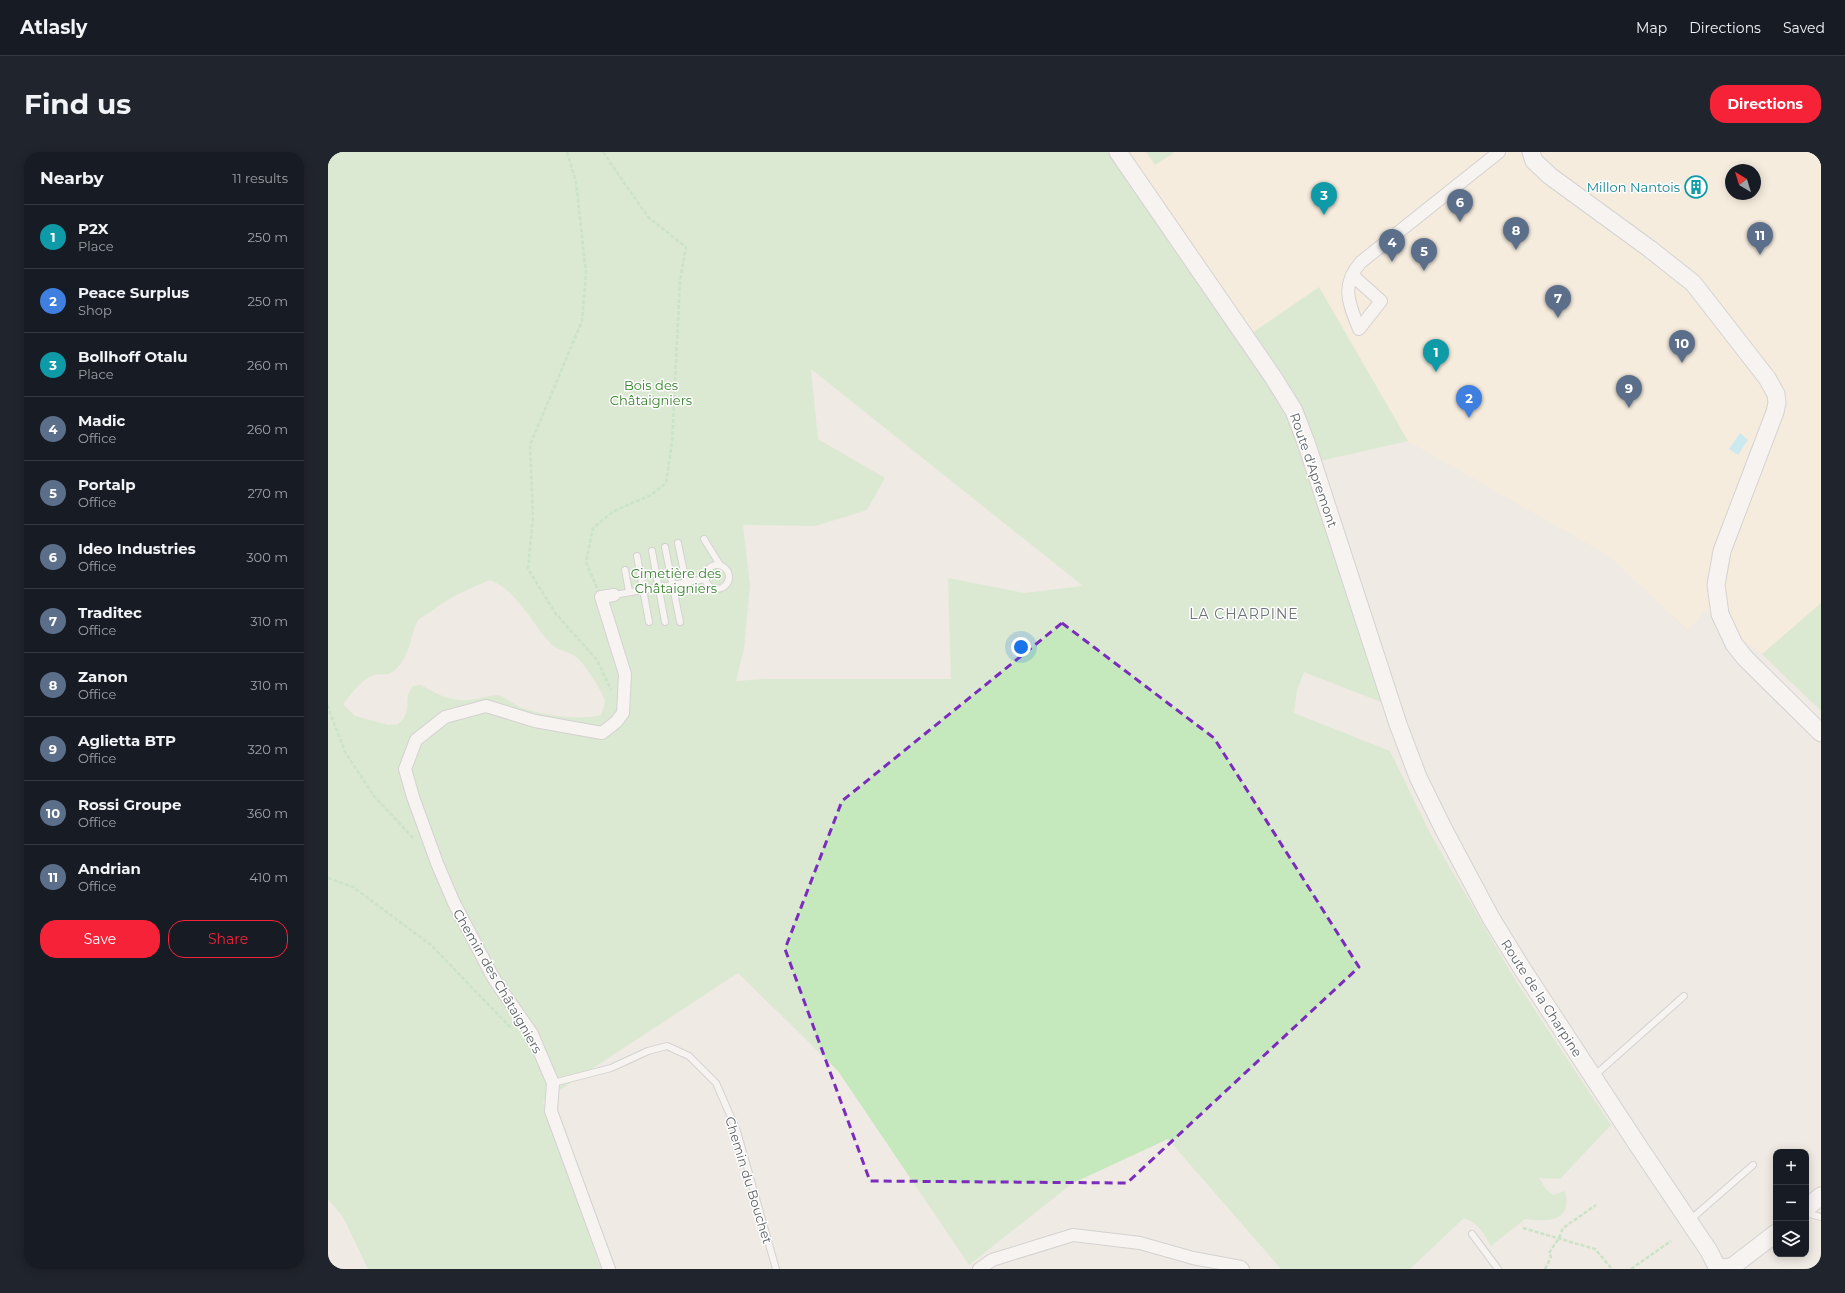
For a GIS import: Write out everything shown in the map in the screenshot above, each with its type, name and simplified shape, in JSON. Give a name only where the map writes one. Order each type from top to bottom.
[{"type":"main road","name":"Route d'Apremont","points":[[1118,152],[1274,377],[1294,411],[1307,445],[1394,713]]},
{"type":"main road","points":[[1531,152],[1534,161],[1550,176],[1650,249],[1693,283],[1752,356],[1776,394],[1777,403],[1775,412],[1722,551],[1716,585],[1720,614],[1734,644],[1745,658],[1821,733]]},
{"type":"main road","name":"Route de la Charpine","points":[[1394,713],[1418,777],[1491,918],[1593,1077],[1709,1251],[1718,1268]]},
{"type":"main road","points":[[1809,1206],[1821,1196]]},
{"type":"main road","points":[[1718,1268],[1733,1266],[1773,1235]]},
{"type":"street","points":[[1352,275],[1361,262],[1499,152]]},
{"type":"street","points":[[614,595],[601,597],[625,674],[622,713]]},
{"type":"street","name":"Chemin des Châtaigniers","points":[[610,1269],[551,1111],[553,1083],[532,1034],[494,979],[454,904],[424,826],[405,769],[416,740],[445,717],[486,706],[534,721],[602,733],[616,722],[622,713]]},
{"type":"street","points":[[979,1269],[992,1260],[1073,1235],[1140,1243],[1193,1258],[1240,1266],[1243,1269]]},
{"type":"lane","points":[[704,539],[720,565],[727,570],[729,575],[727,584],[724,587],[715,589],[710,587],[706,579],[707,570],[715,565],[720,565]]},
{"type":"lane","points":[[678,543],[686,582]]},
{"type":"lane","points":[[665,547],[680,622]]},
{"type":"lane","points":[[652,551],[665,622]]},
{"type":"lane","points":[[637,556],[649,622]]},
{"type":"lane","points":[[625,570],[629,591]]},
{"type":"lane","points":[[614,595],[629,591],[706,579]]},
{"type":"lane","points":[[1593,1077],[1684,996]]},
{"type":"lane","name":"Chemin du Bouchet","points":[[553,1083],[611,1068],[648,1050],[667,1046],[690,1056],[716,1083],[738,1130],[776,1269]]},
{"type":"lane","points":[[1689,1221],[1753,1165]]},
{"type":"lane","points":[[1809,1214],[1821,1217]]},
{"type":"lane","points":[[1472,1234],[1498,1269]]},
{"type":"path","points":[[567,152],[576,182],[586,273],[582,321],[530,445],[533,516],[528,569],[556,614],[597,660],[622,713]]},
{"type":"path","points":[[601,597],[586,562],[593,528],[614,511],[651,495],[666,483],[672,443],[680,281],[686,247],[648,217],[603,152]]},
{"type":"path","points":[[328,705],[345,752],[374,796],[416,841]]},
{"type":"path","points":[[328,878],[353,887],[431,945],[515,1032]]},
{"type":"path","points":[[1545,1269],[1551,1257],[1549,1253],[1559,1238],[1563,1228],[1596,1205]]},
{"type":"path","points":[[1523,1228],[1595,1249],[1612,1269]]},
{"type":"path","points":[[1631,1269],[1672,1241]]},
{"type":"highlighted area","points":[[1062,623],[1214,738],[1359,967],[1127,1183],[870,1181],[785,949],[842,801]]},
{"type":"shaded area","points":[[1128,152],[1821,152],[1821,603],[1762,654],[1704,610],[1689,631],[1609,556],[1408,441],[1319,287],[1252,333]]},
{"type":"green space","points":[[328,152],[1108,152],[1265,380],[1283,408],[1297,434],[1386,704],[1304,672],[1297,690],[1294,713],[1390,751],[1430,833],[1517,983],[1611,1125],[1560,1179],[1539,1178],[1546,1189],[1553,1195],[1565,1191],[1567,1201],[1562,1214],[1557,1218],[1550,1220],[1525,1219],[1491,1246],[1477,1226],[1464,1218],[1410,1269],[1281,1269],[1168,1139],[1073,1183],[969,1265],[838,1071],[738,973],[543,1101],[601,1269],[368,1269],[343,1217],[328,1199]],"holes":[[[811,369],[1083,586],[1024,593],[948,578],[951,679],[765,679],[736,681],[744,648],[750,585],[743,525],[815,526],[867,510],[885,478],[818,439]],[[490,580],[500,585],[517,600],[551,644],[573,655],[579,660],[595,682],[605,700],[601,715],[592,717],[572,717],[540,713],[522,708],[497,695],[468,700],[447,698],[421,685],[413,686],[408,694],[407,710],[404,718],[398,724],[389,725],[355,716],[343,704],[357,687],[370,677],[374,675],[391,673],[401,664],[407,652],[417,622],[421,618],[451,598]]]},
{"type":"green space","points":[[1146,152],[1172,152],[1174,153],[1155,165]]},
{"type":"green space","points":[[1319,287],[1408,441],[1320,461],[1293,394],[1272,360],[1252,333]]},
{"type":"green space","points":[[1821,603],[1821,711],[1762,654]]},
{"type":"water","points":[[1740,433],[1748,440],[1738,455],[1729,449]]},
{"type":"place","name":"Millon Nantois","points":[[1696,187]]},
{"type":"place","name":"Bollhoff Otalu","points":[[1324,215]]},
{"type":"place","name":"Ideo Industries","points":[[1460,222]]},
{"type":"place","name":"Zanon","points":[[1516,250]]},
{"type":"place","name":"Andrian","points":[[1760,255]]},
{"type":"place","name":"Madic","points":[[1392,262]]},
{"type":"place","name":"Portalp","points":[[1424,271]]},
{"type":"place","name":"Traditec","points":[[1558,318]]},
{"type":"place","name":"Rossi Groupe","points":[[1682,363]]},
{"type":"place","name":"P2X","points":[[1436,372]]},
{"type":"place","name":"Aglietta BTP","points":[[1629,408]]},
{"type":"place","name":"Peace Surplus","points":[[1469,418]]},
{"type":"district","name":"LA CHARPINE","points":[[1244,614]]},
{"type":"park label","name":"Bois des Châtaigniers","points":[[651,392]]},
{"type":"park label","name":"Cimetière des Châtaigniers","points":[[676,580]]}]
